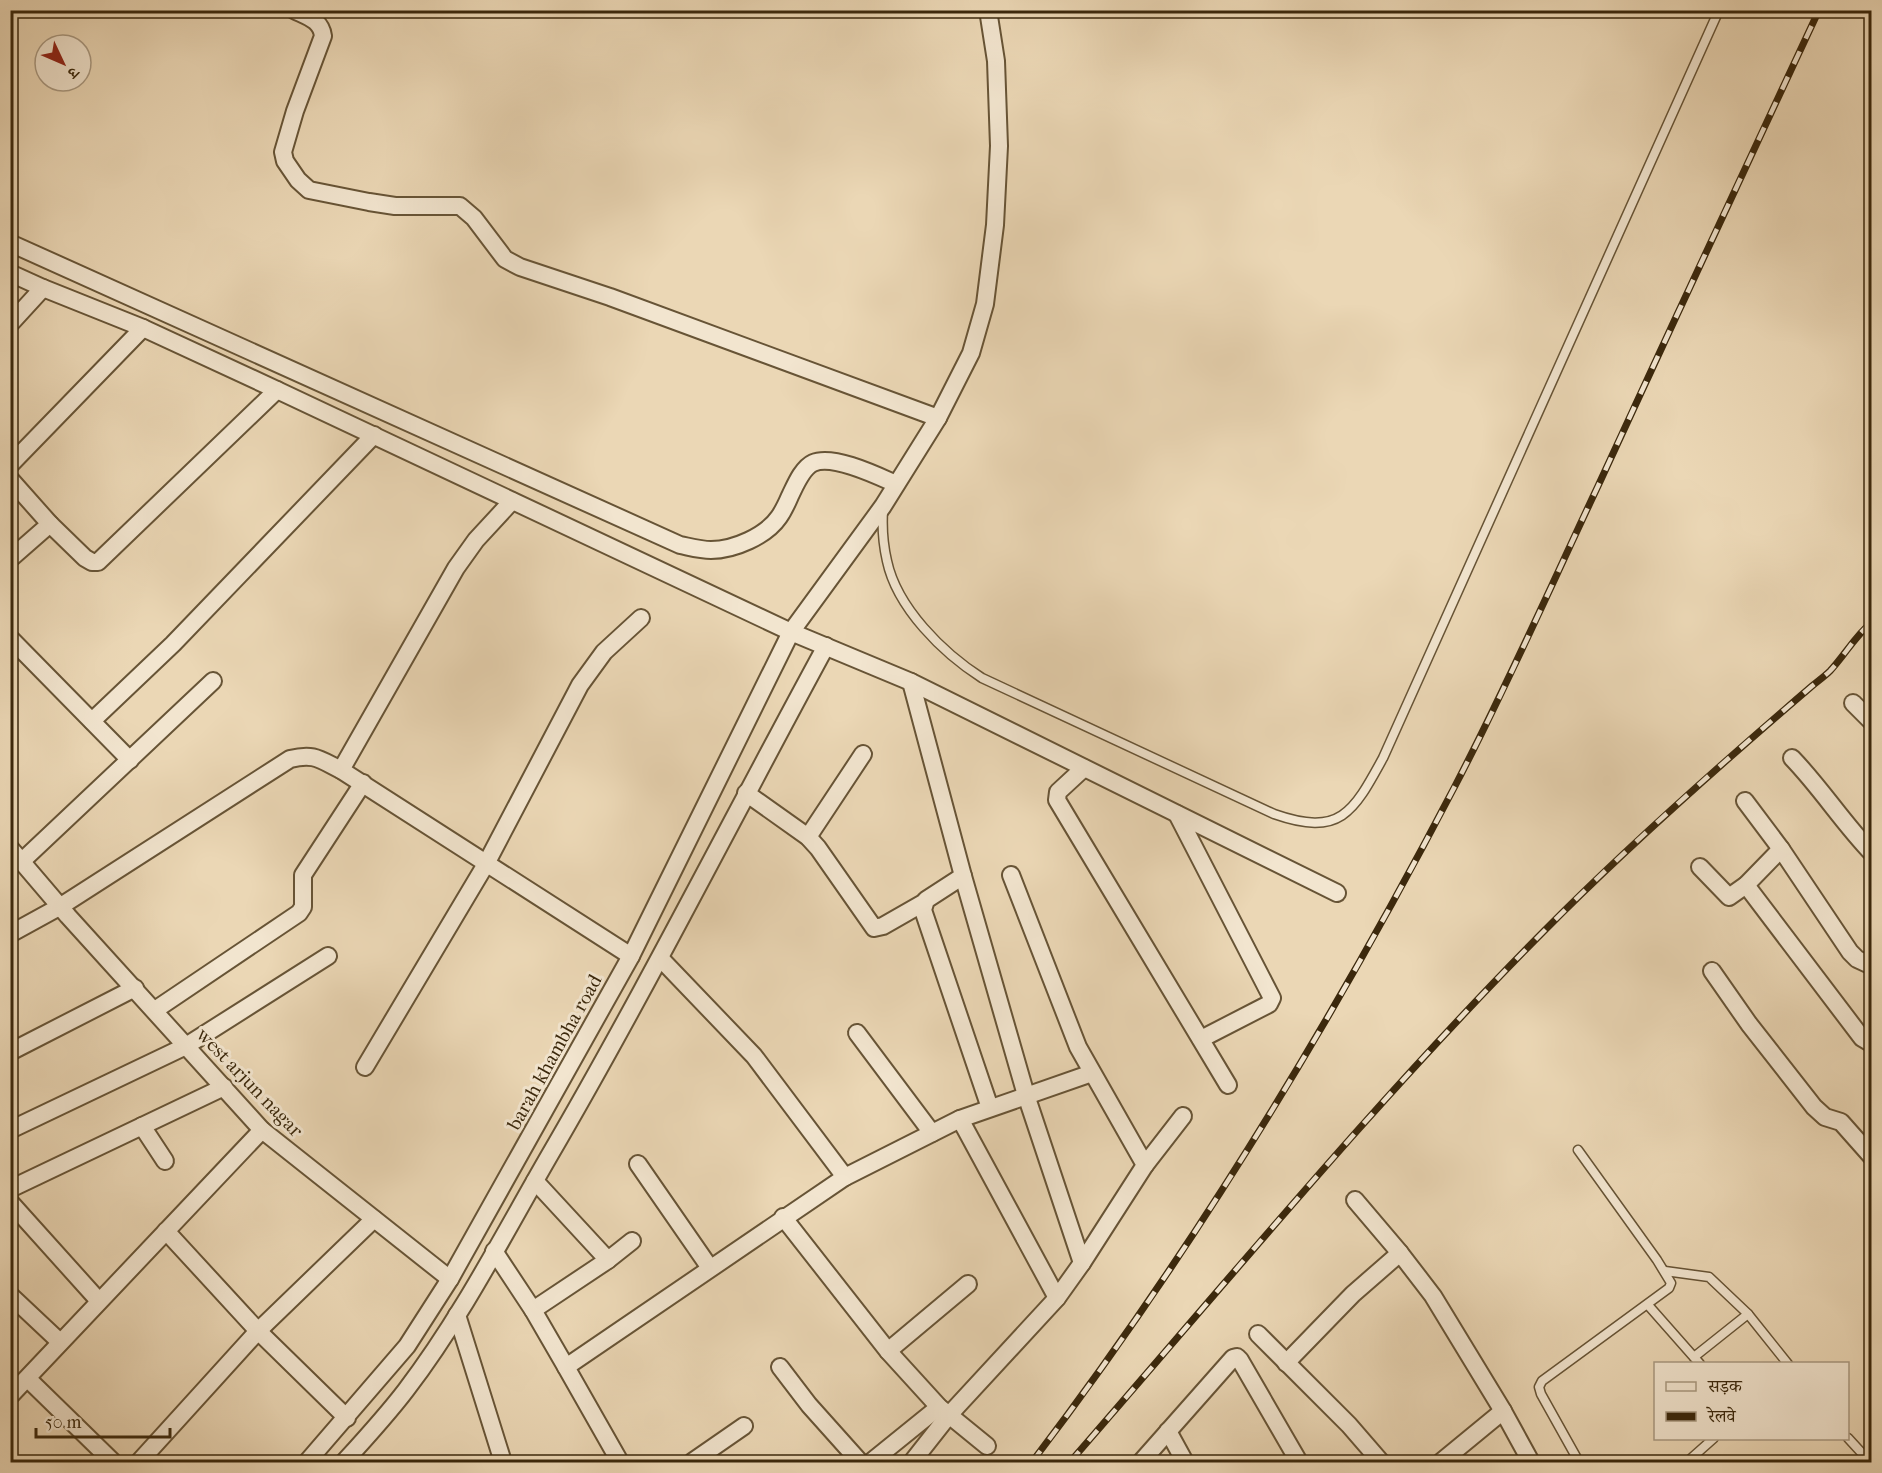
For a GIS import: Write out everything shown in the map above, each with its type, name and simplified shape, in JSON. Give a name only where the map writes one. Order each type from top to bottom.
[{"type":"street","points":[[294,10],[318,22],[323,36],[295,111],[283,152],[285,161],[298,180],[309,190],[339,198],[395,206],[460,206],[474,218],[506,258],[520,267],[621,301],[938,418]]},
{"type":"street","name":"barah khambha road","points":[[307,1462],[407,1346],[450,1279],[631,956],[791,632],[883,506],[938,418],[971,353],[985,304],[995,225],[999,146],[996,61],[988,10]]},
{"type":"street","points":[[10,243],[680,545],[712,550],[725,548],[740,544],[762,532],[780,516],[798,482],[807,468],[814,463],[824,461],[852,467],[896,484]]},
{"type":"street","points":[[10,273],[143,328],[791,632],[911,682],[1337,893]]},
{"type":"street","points":[[10,324],[43,288]]},
{"type":"street","points":[[10,465],[143,328]]},
{"type":"street","points":[[10,478],[50,524],[85,558],[98,562],[277,390]]},
{"type":"street","points":[[92,721],[172,644],[374,435]]},
{"type":"street","points":[[341,770],[456,568],[476,540],[512,501]]},
{"type":"street","points":[[10,559],[50,524]]},
{"type":"street","points":[[365,1066],[486,864],[580,685],[604,652],[641,618]]},
{"type":"street","points":[[10,638],[130,760]]},
{"type":"street","points":[[344,1462],[406,1391],[457,1315],[661,959],[746,793],[826,646]]},
{"type":"street","points":[[21,862],[213,681]]},
{"type":"street","points":[[911,682],[963,876],[1026,1095],[1082,1263]]},
{"type":"street","points":[[1852,703],[1872,722]]},
{"type":"street","points":[[808,837],[863,754]]},
{"type":"street","points":[[10,934],[64,911],[290,759],[304,755],[316,758],[363,783],[631,956]]},
{"type":"street","points":[[1792,758],[1814,780],[1850,830],[1872,853]]},
{"type":"street","points":[[1084,768],[1058,792],[1057,800],[1228,1085]]},
{"type":"street","points":[[155,1010],[299,913],[303,907],[303,875],[363,783]]},
{"type":"street","points":[[746,793],[808,837],[874,928],[883,926],[963,876]]},
{"type":"street","points":[[1745,801],[1781,849],[1850,952],[1857,959],[1872,966]]},
{"type":"street","points":[[1177,814],[1272,998],[1269,1004],[1201,1039]]},
{"type":"street","name":"west arjun nagar","points":[[10,848],[262,1130],[450,1279]]},
{"type":"street","points":[[1700,867],[1728,897],[1746,885],[1781,849]]},
{"type":"street","points":[[1011,875],[1078,1047],[1145,1165]]},
{"type":"street","points":[[1746,885],[1862,1038],[1872,1044]]},
{"type":"street","points":[[924,902],[923,910],[990,1108]]},
{"type":"street","points":[[10,1130],[186,1046],[328,956]]},
{"type":"street","points":[[661,959],[754,1056],[845,1177]]},
{"type":"street","points":[[1712,971],[1749,1024],[1814,1107],[1825,1117],[1840,1122],[1872,1157]]},
{"type":"street","points":[[10,1052],[135,988]]},
{"type":"street","points":[[857,1033],[932,1133]]},
{"type":"street","points":[[566,1367],[783,1217],[845,1177],[960,1119],[1092,1073]]},
{"type":"street","points":[[10,1189],[224,1087]]},
{"type":"street","points":[[871,1462],[944,1411],[1057,1298],[1145,1165],[1183,1116]]},
{"type":"street","points":[[960,1119],[1057,1298]]},
{"type":"street","points":[[142,1126],[165,1161]]},
{"type":"street","points":[[10,1396],[262,1130]]},
{"type":"street","points":[[638,1164],[710,1268]]},
{"type":"street","points":[[535,1181],[608,1260]]},
{"type":"street","points":[[1355,1200],[1433,1296],[1503,1411],[1531,1462]]},
{"type":"street","points":[[10,1202],[99,1301]]},
{"type":"street","points":[[783,1217],[888,1351],[944,1411],[987,1446]]},
{"type":"street","points":[[139,1462],[258,1330],[374,1219]]},
{"type":"street","points":[[166,1231],[258,1330],[346,1418]]},
{"type":"street","points":[[532,1310],[632,1242]]},
{"type":"street","points":[[494,1251],[532,1310],[620,1462]]},
{"type":"street","points":[[1286,1363],[1353,1294],[1400,1253]]},
{"type":"street","points":[[888,1351],[968,1284]]},
{"type":"street","points":[[10,1295],[60,1342]]},
{"type":"street","points":[[457,1315],[503,1462]]},
{"type":"street","points":[[1258,1334],[1349,1425],[1382,1462]]},
{"type":"street","points":[[1141,1462],[1233,1358],[1240,1360],[1299,1462]]},
{"type":"street","points":[[780,1367],[809,1405],[860,1462]]},
{"type":"street","points":[[28,1379],[113,1462]]},
{"type":"street","points":[[912,1462],[944,1411]]},
{"type":"street","points":[[1441,1462],[1503,1411]]},
{"type":"street","points":[[692,1462],[744,1426]]},
{"type":"street","points":[[1168,1431],[1185,1462]]},
{"type":"lane","points":[[883,506],[887,563],[904,602],[941,646],[962,665],[982,678],[1274,814],[1299,823],[1318,824],[1336,819],[1350,810],[1362,797],[1383,758],[1719,10]]},
{"type":"lane","points":[[1578,1150],[1665,1271],[1671,1283],[1669,1288],[1648,1305],[1542,1382],[1539,1387],[1579,1462]]},
{"type":"lane","points":[[1665,1271],[1709,1277],[1748,1314],[1786,1362]]},
{"type":"lane","points":[[1648,1305],[1697,1360],[1748,1314]]},
{"type":"lane","points":[[1849,1439],[1870,1462]]},
{"type":"lane","points":[[1687,1462],[1712,1440]]},
{"type":"railway","points":[[1032,1462],[1149,1301],[1204,1218],[1310,1048],[1408,874],[1474,749],[1510,674],[1819,10]]},
{"type":"railway","points":[[1070,1462],[1362,1125],[1483,994],[1577,898],[1642,836],[1830,671],[1860,633],[1872,622]]}]
